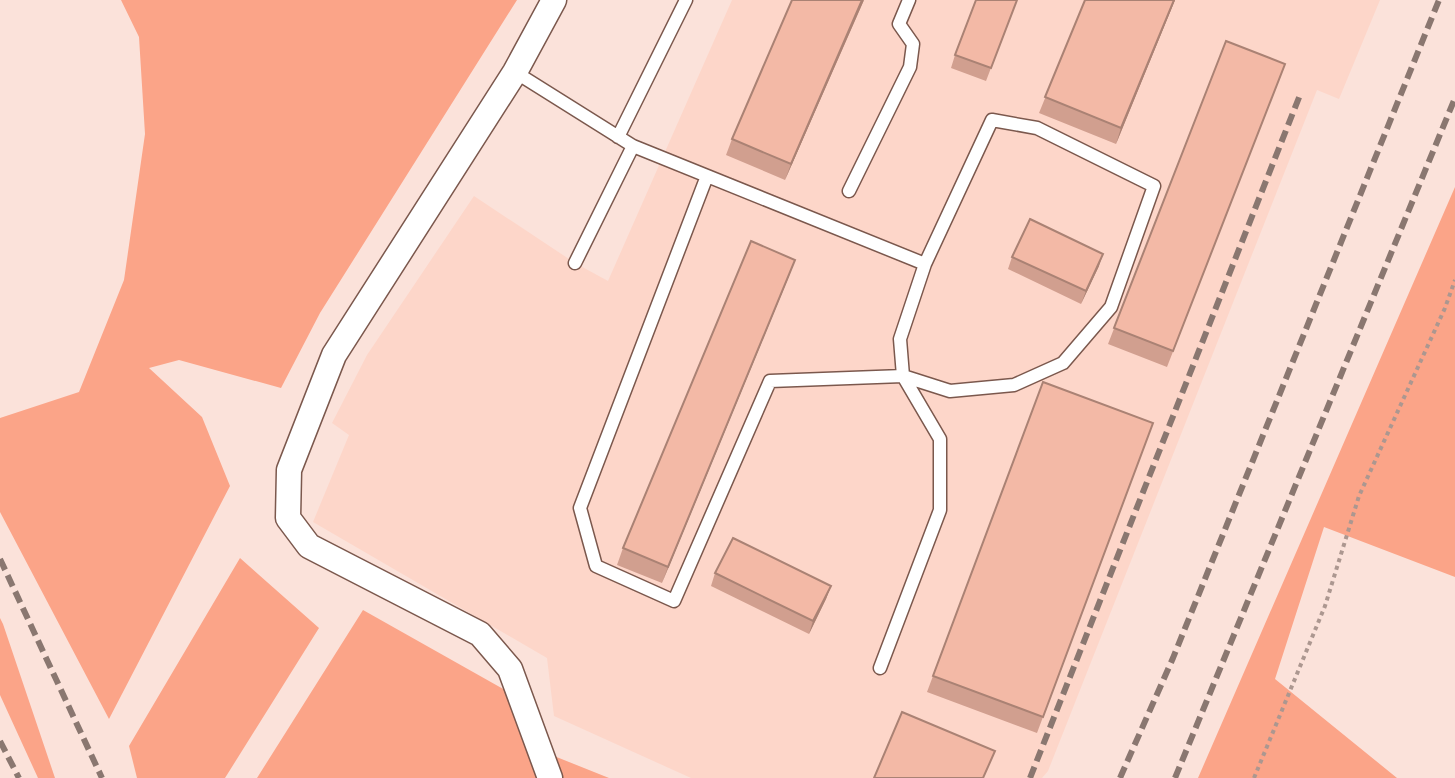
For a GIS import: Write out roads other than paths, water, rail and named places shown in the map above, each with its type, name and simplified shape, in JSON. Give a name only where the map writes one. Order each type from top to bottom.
[{"type":"street","points":[[550,778],[510,669],[480,634],[309,546],[288,518],[289,470],[334,355],[515,72],[554,0]]},
{"type":"lane","points":[[618,137],[686,0]]},
{"type":"lane","points":[[849,191],[910,67],[913,44],[899,24],[909,0]]},
{"type":"lane","points":[[515,72],[633,146],[925,264]]},
{"type":"lane","points":[[707,176],[580,508],[596,566],[674,601],[770,381],[903,376],[950,391],[1014,385],[1063,363],[1111,307],[1154,186],[1037,128],[992,120],[925,264],[900,339],[903,376],[940,439],[940,510],[880,668]]},
{"type":"lane","points":[[575,263],[633,146]]},
{"type":"railway","points":[[1120,778],[1173,658],[1439,0]]},
{"type":"railway","points":[[1030,778],[1300,95]]},
{"type":"railway","points":[[1175,778],[1455,98]]},
{"type":"railway","points":[[0,559],[102,778]]},
{"type":"railway","points":[[0,741],[19,778]]}]
